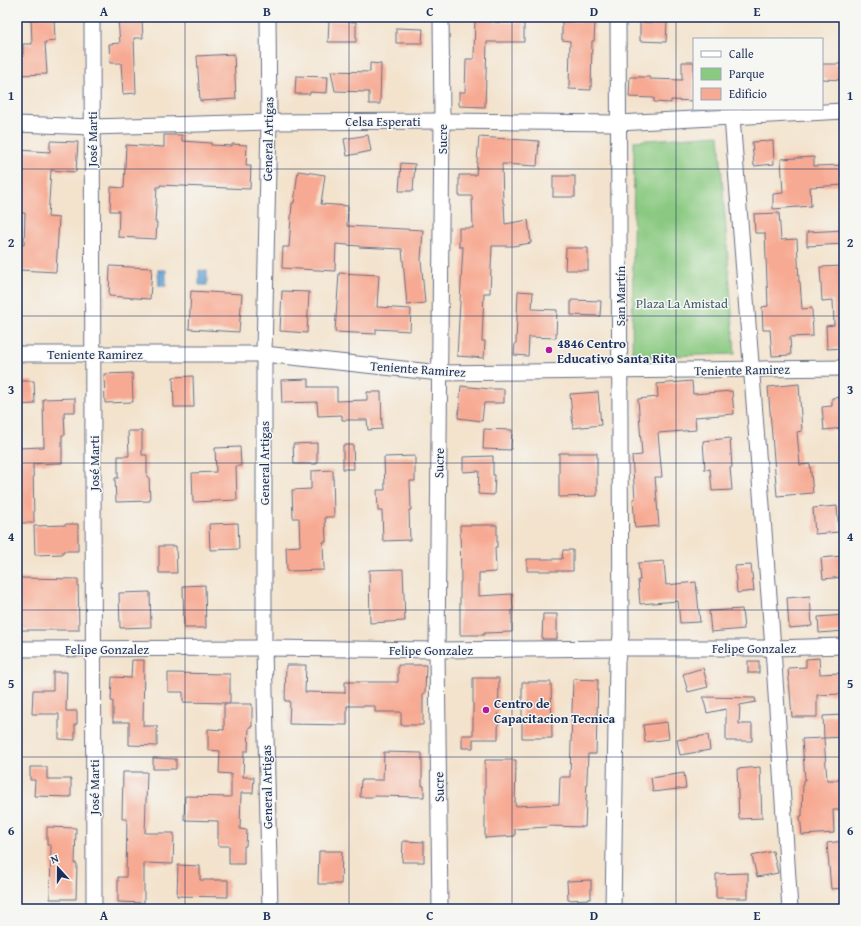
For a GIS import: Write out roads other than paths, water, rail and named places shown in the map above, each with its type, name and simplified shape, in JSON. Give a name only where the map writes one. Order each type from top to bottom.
[{"type":"street","name":"José Marti","points":[[92,17],[94,909]]},
{"type":"street","name":"General Artigas","points":[[268,17],[269,122],[264,354],[264,648],[270,909]]},
{"type":"street","name":"Sucre","points":[[440,909],[437,650],[442,121],[441,17]]},
{"type":"street","name":"San Martín","points":[[612,909],[617,661],[622,636],[618,17]]},
{"type":"street","name":"Celsa Esperati","points":[[17,124],[92,127],[269,122],[442,121],[618,123],[844,111]]},
{"type":"street","points":[[732,117],[773,648],[790,909]]},
{"type":"street","name":"Teniente Ramirez","points":[[17,354],[264,354],[440,373],[844,368]]},
{"type":"street","name":"Felipe Gonzalez","points":[[17,649],[264,648],[437,650],[773,648],[844,646]]},
{"type":"water","points":[[158,270],[166,270],[166,286],[159,286]]},
{"type":"water","points":[[199,270],[207,271],[207,285],[199,285]]},
{"type":"place","name":"4846 Centro Educativo Santa Rita","points":[[549,350]]},
{"type":"place","name":"Centro de Capacitacion Tecnica","points":[[486,710]]},
{"type":"park label","name":"Plaza La Amistad","points":[[682,303]]}]
